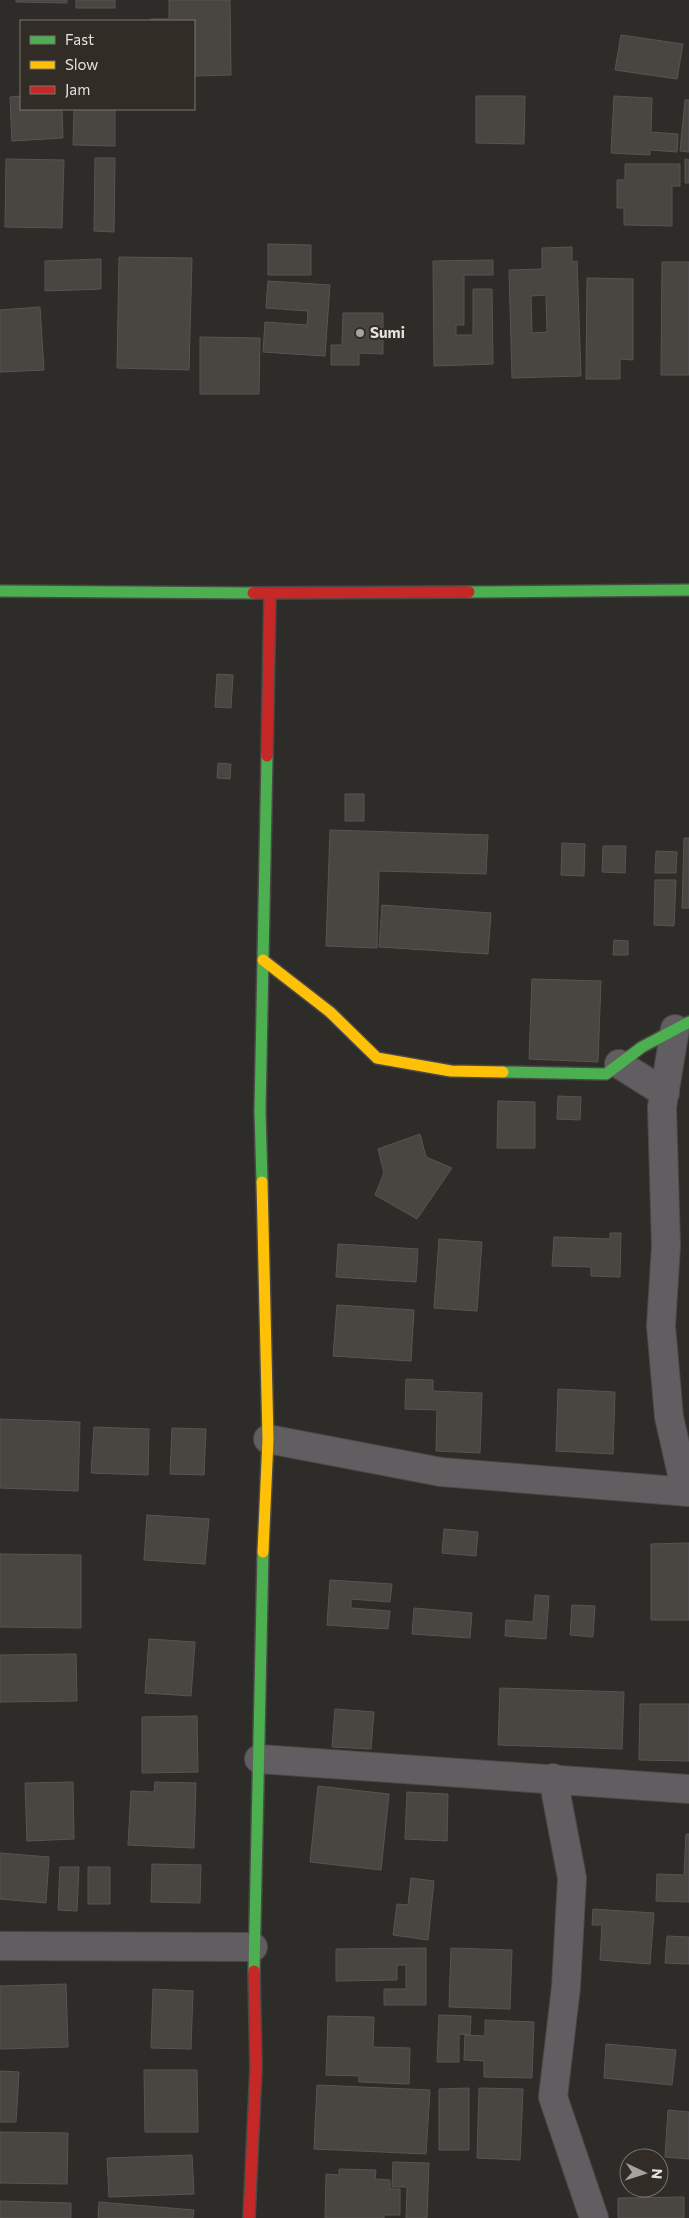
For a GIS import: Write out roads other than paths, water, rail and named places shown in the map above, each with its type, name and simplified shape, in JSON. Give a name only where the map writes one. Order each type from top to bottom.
[{"type":"street","points":[[0,591],[270,593],[689,590]]},
{"type":"street","points":[[250,2218],[256,2068],[253,1946],[268,1438],[260,1111],[270,593]]},
{"type":"street","points":[[263,960],[330,1012],[377,1058],[451,1071],[606,1074],[642,1047],[682,1025]]},
{"type":"street","points":[[268,1438],[441,1472],[687,1492],[669,1417],[661,1326],[666,1246],[662,1107],[682,1025]]},
{"type":"street","points":[[619,1064],[664,1093]]},
{"type":"street","points":[[258,1759],[553,1778],[689,1789]]},
{"type":"street","points":[[553,1778],[572,1878],[566,1987],[553,2097],[594,2218]]},
{"type":"street","points":[[0,1946],[253,1946]]},
{"type":"place","name":"Sumi","points":[[360,333]]}]
